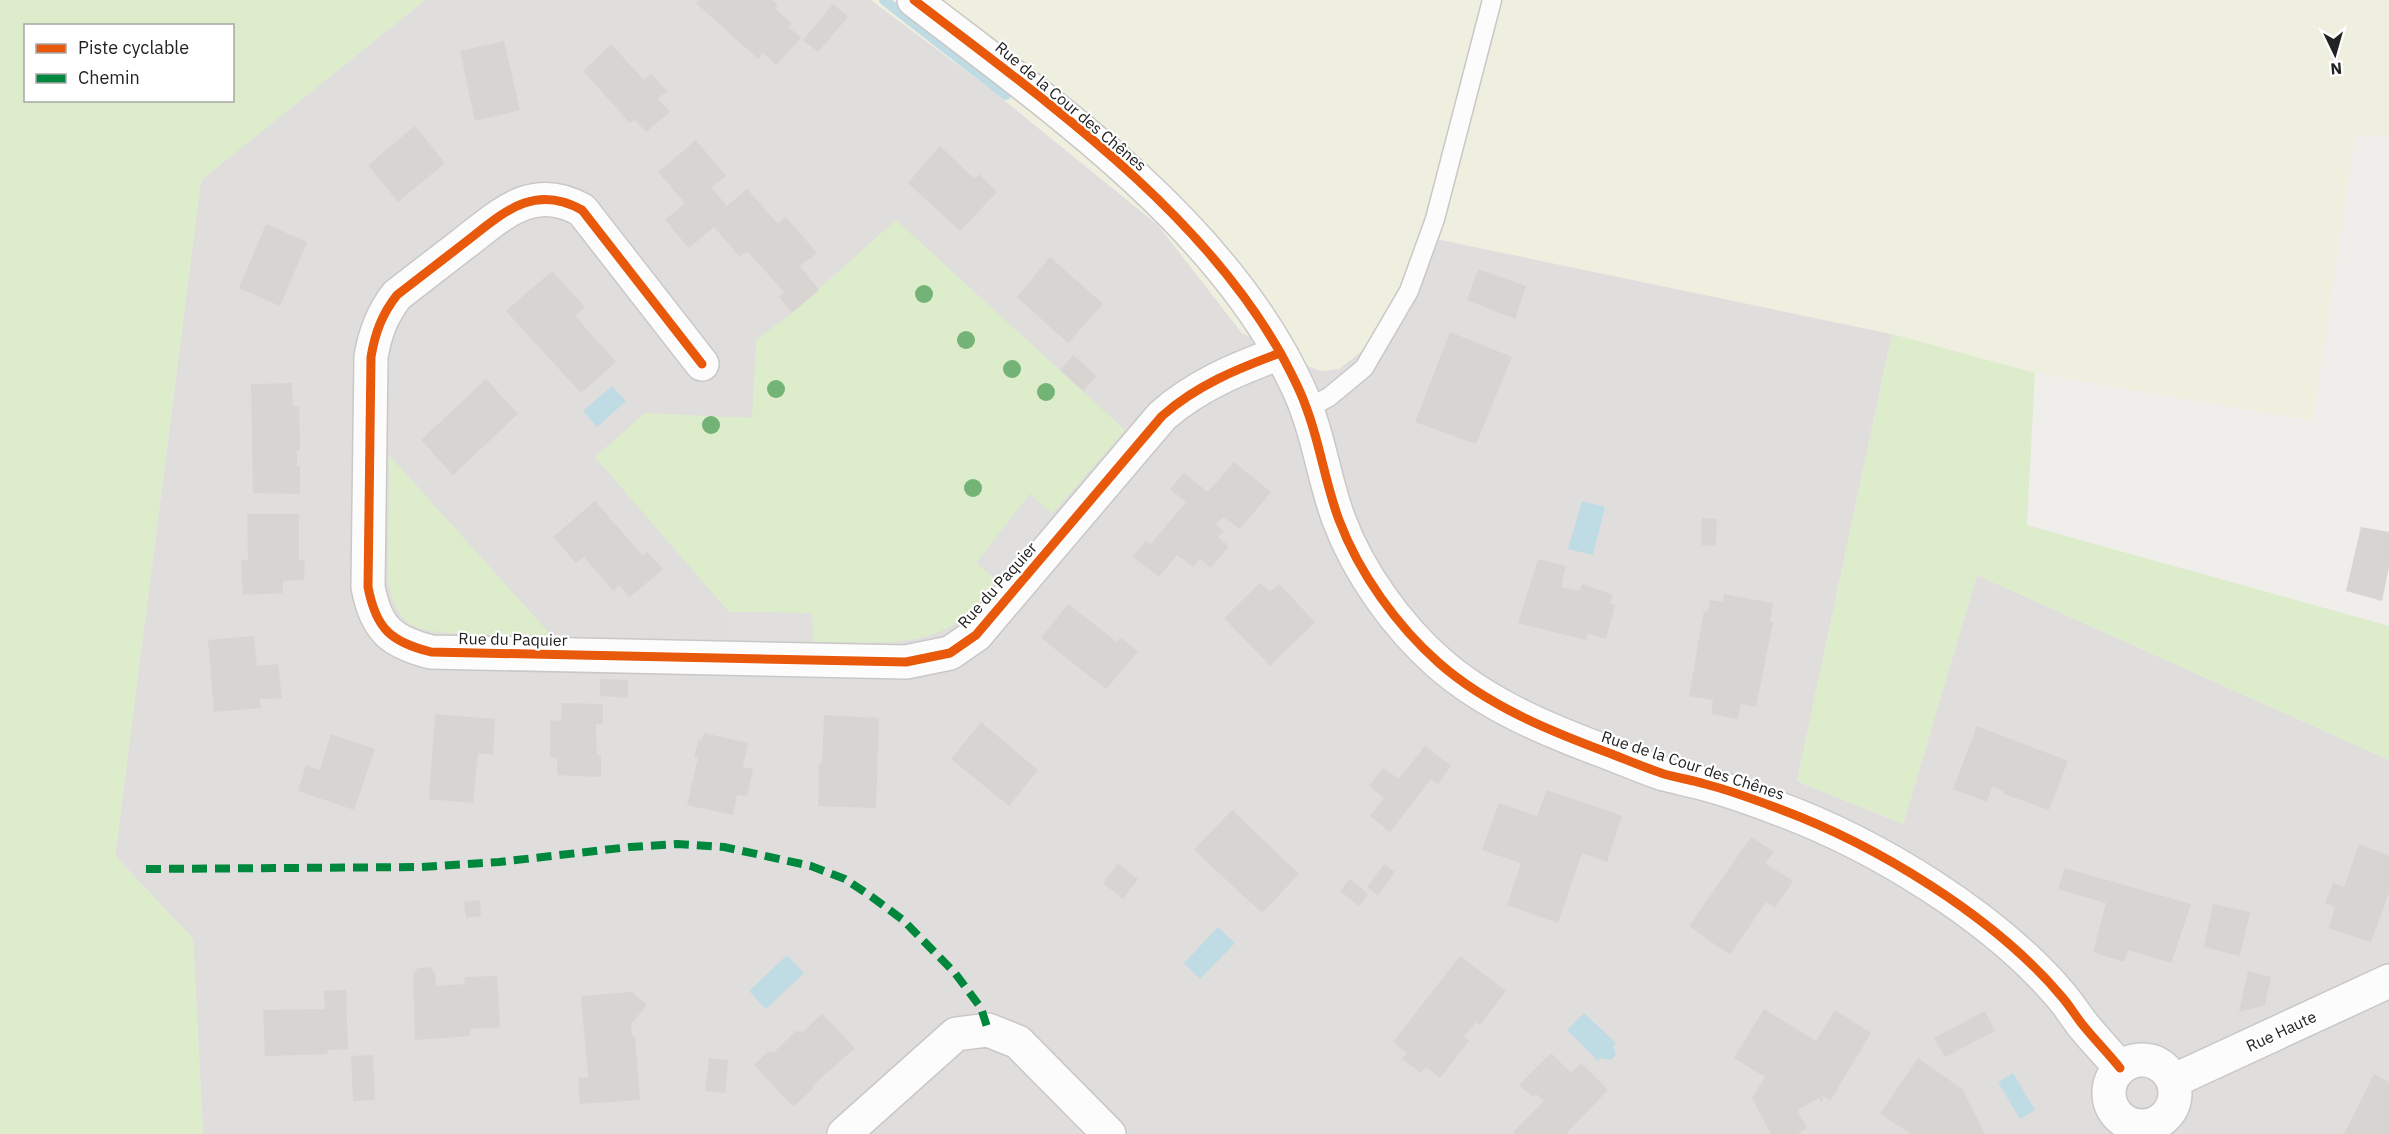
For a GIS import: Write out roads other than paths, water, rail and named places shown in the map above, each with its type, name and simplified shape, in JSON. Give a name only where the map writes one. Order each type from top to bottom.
[{"type":"street","name":"Rue de la Cour des Chênes","points":[[914,0],[1073,123],[1148,191],[1228,277],[1257,316],[1280,353],[1307,409],[1339,520],[1352,548],[1375,589],[1437,662],[1473,690],[1523,717],[1666,775],[1720,788],[1781,809],[1839,835],[1906,872],[1964,909],[2010,946],[2062,996],[2084,1027],[2121,1068]]},
{"type":"street","name":"Rue du Paquier","points":[[702,364],[582,210],[566,201],[550,199],[532,201],[509,208],[397,295],[384,312],[374,338],[371,357],[368,587],[371,606],[378,621],[388,634],[408,646],[431,652],[906,662],[950,653],[976,635],[1162,416],[1206,383],[1280,353]]},
{"type":"street","name":"Rue Haute","points":[[2172,1081],[2389,981]]},
{"type":"street","points":[[844,1134],[956,1034],[988,1030],[1018,1042],[1109,1134]]},
{"type":"street","points":[[2136,1061],[2146,1061],[2162,1067],[2172,1081],[2174,1100],[2166,1116],[2150,1125],[2131,1129],[2117,1115],[2109,1100],[2110,1083],[2121,1068],[2136,1061]]},
{"type":"lane","points":[[1307,409],[1329,398],[1364,368],[1409,291],[1435,219],[1492,0]]},
{"type":"water","points":[[612,386],[626,401],[597,427],[583,411]]},
{"type":"water","points":[[1582,501],[1605,507],[1593,555],[1568,549]]},
{"type":"water","points":[[1218,927],[1235,943],[1200,979],[1184,963]]},
{"type":"water","points":[[787,955],[804,973],[766,1009],[749,991]]},
{"type":"water","points":[[1584,1013],[1616,1043],[1613,1046],[1616,1054],[1611,1060],[1601,1058],[1598,1061],[1567,1030]]},
{"type":"water","points":[[2013,1073],[2035,1110],[2020,1119],[1998,1082]]},
{"type":"waterway","points":[[884,0],[1006,95]]}]
